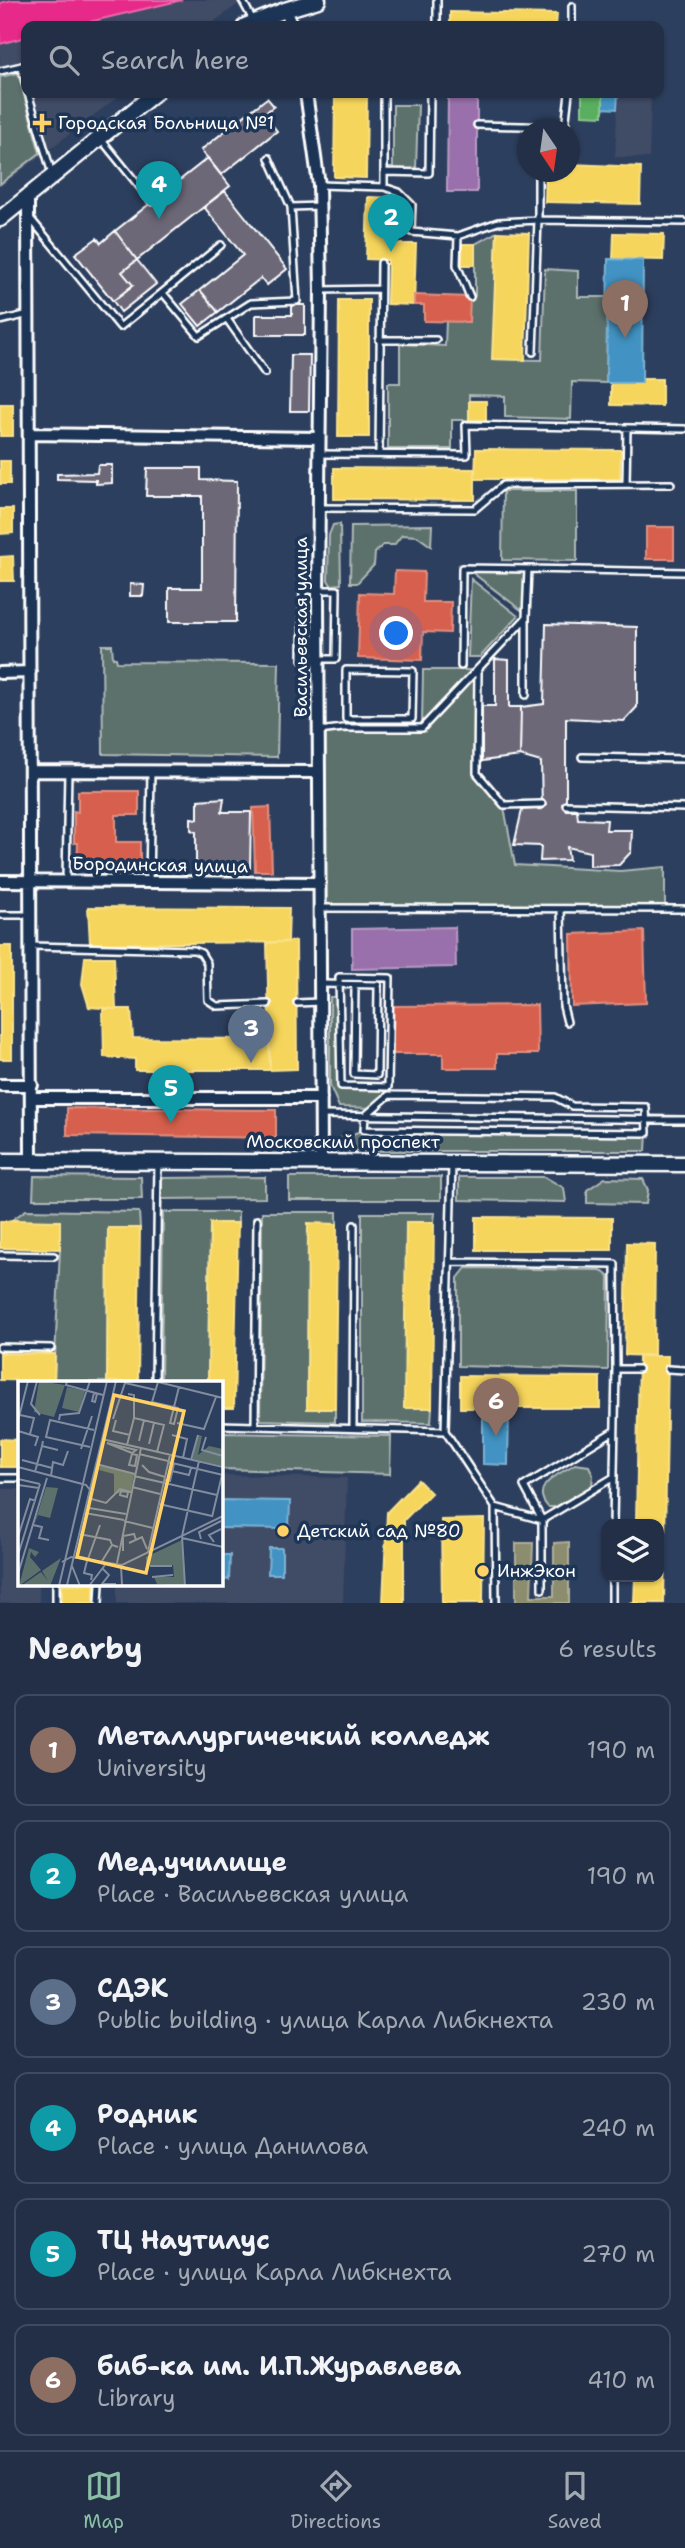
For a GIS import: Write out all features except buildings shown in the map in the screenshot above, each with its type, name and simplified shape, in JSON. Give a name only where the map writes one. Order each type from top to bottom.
[{"type":"street","points":[[257,21],[318,0]]},
{"type":"street","points":[[285,10],[290,21]]},
{"type":"street","points":[[0,219],[149,98]]},
{"type":"street","name":"Васильевская улица","points":[[307,98],[319,185],[321,290],[318,590],[321,1162]]},
{"type":"street","points":[[28,196],[31,1161]]},
{"type":"street","points":[[29,434],[319,438]]},
{"type":"street","points":[[0,673],[30,672]]},
{"type":"street","points":[[31,771],[319,772]]},
{"type":"street","name":"Бородинская улица","points":[[0,881],[320,883]]},
{"type":"street","points":[[0,1085],[32,1085]]},
{"type":"street","points":[[32,1098],[321,1098]]},
{"type":"street","name":"Московский проспект","points":[[0,1161],[685,1164]]},
{"type":"lane","points":[[242,0],[248,21]]},
{"type":"lane","points":[[436,0],[437,21]]},
{"type":"lane","points":[[572,6],[572,21]]},
{"type":"lane","points":[[0,71],[21,66]]},
{"type":"lane","points":[[29,98],[52,175]]},
{"type":"lane","points":[[384,98],[384,187]]},
{"type":"lane","points":[[384,172],[429,173],[430,98]]},
{"type":"lane","points":[[566,119],[568,98]]},
{"type":"lane","points":[[477,125],[517,126]]},
{"type":"lane","points":[[100,137],[152,202]]},
{"type":"lane","points":[[163,293],[199,337],[251,303],[297,301],[291,207],[269,158]]},
{"type":"lane","points":[[533,352],[538,182]]},
{"type":"lane","points":[[319,185],[384,187],[399,192],[412,205],[411,232],[458,236],[498,222],[538,220],[685,222]]},
{"type":"lane","points":[[291,207],[319,206]]},
{"type":"lane","points":[[28,215],[120,327],[221,245]]},
{"type":"lane","points":[[458,236],[457,265],[470,297]]},
{"type":"lane","points":[[379,454],[381,262]]},
{"type":"lane","points":[[321,290],[379,289]]},
{"type":"lane","points":[[0,321],[29,314]]},
{"type":"lane","points":[[227,319],[265,373]]},
{"type":"lane","points":[[379,340],[436,340]]},
{"type":"lane","points":[[319,454],[467,455],[466,425],[685,429]]},
{"type":"lane","points":[[626,484],[627,428]]},
{"type":"lane","points":[[319,508],[475,509],[503,485],[671,484]]},
{"type":"lane","points":[[461,666],[462,568],[685,572]]},
{"type":"lane","points":[[526,695],[528,569]]},
{"type":"lane","points":[[303,590],[337,590],[336,659],[318,659],[302,659],[303,590]]},
{"type":"lane","points":[[319,731],[343,728],[422,728],[478,672],[526,618]]},
{"type":"lane","points":[[346,670],[413,671],[412,719],[363,720],[346,719],[346,670]]},
{"type":"lane","points":[[478,672],[477,773],[505,805],[542,804]]},
{"type":"lane","points":[[363,720],[363,730]]},
{"type":"lane","points":[[582,757],[685,759]]},
{"type":"lane","points":[[65,881],[68,771]]},
{"type":"lane","points":[[149,883],[151,772]]},
{"type":"lane","points":[[566,805],[685,808]]},
{"type":"lane","points":[[320,908],[685,909]]},
{"type":"lane","points":[[561,909],[562,1006],[567,1022]]},
{"type":"lane","points":[[0,915],[31,915]]},
{"type":"lane","points":[[31,946],[194,950],[201,953],[207,962],[208,1000],[217,1006],[268,1004]]},
{"type":"lane","points":[[339,977],[390,978],[388,1087],[341,1086],[339,985],[339,977]]},
{"type":"lane","points":[[320,984],[378,985],[377,1075],[354,1074],[355,985]]},
{"type":"lane","points":[[297,1003],[320,1002]]},
{"type":"lane","points":[[389,1095],[555,1097],[572,1106],[646,1107],[647,1133],[364,1130],[365,1116],[389,1095]]},
{"type":"lane","points":[[321,1115],[685,1119]]},
{"type":"lane","points":[[155,1381],[158,1161]]},
{"type":"lane","points":[[452,1162],[445,1431],[495,1507],[496,1603]]},
{"type":"lane","points":[[255,1426],[257,1220]]},
{"type":"lane","points":[[353,1428],[354,1225]]},
{"type":"lane","points":[[0,1255],[54,1256]]},
{"type":"lane","points":[[450,1262],[615,1264],[613,1519]]},
{"type":"lane","points":[[0,1347],[51,1348]]},
{"type":"lane","points":[[616,1369],[638,1369]]},
{"type":"lane","points":[[668,1370],[685,1370]]},
{"type":"lane","points":[[222,1425],[445,1431]]},
{"type":"lane","points":[[542,1588],[542,1520],[524,1486],[614,1431]]},
{"type":"lane","points":[[495,1507],[542,1520],[614,1477]]},
{"type":"lane","points":[[0,1478],[18,1478]]},
{"type":"lane","points":[[612,1582],[612,1603]]},
{"type":"shaded area","name":"Городская Больница №1","points":[[0,0],[244,0],[215,21],[21,21],[21,98],[116,98],[0,187]]},
{"type":"shaded area","points":[[618,98],[651,98],[649,158],[615,157]]},
{"type":"shaded area","name":"Детский сад №80","points":[[222,1475],[347,1478],[343,1603],[117,1603],[117,1586],[222,1586]]},
{"type":"shaded area","points":[[0,1489],[18,1489],[18,1586],[39,1586],[39,1603],[0,1603]]},
{"type":"green space","points":[[18,73],[21,98],[25,98],[40,153],[0,184],[0,77]]},
{"type":"green space","points":[[393,105],[418,105],[416,169],[393,170]]},
{"type":"green space","points":[[497,232],[493,359],[542,360],[545,269],[578,271],[578,297],[608,297],[606,383],[572,382],[571,419],[505,417],[505,396],[469,395],[469,420],[452,420],[452,449],[388,449],[388,383],[400,383],[400,344],[445,346],[446,321],[470,297],[475,296],[475,244]]},
{"type":"green space","points":[[503,491],[577,491],[577,561],[502,560]]},
{"type":"green space","points":[[340,524],[341,584],[331,585],[328,580],[329,535],[333,525]]},
{"type":"green space","points":[[432,525],[431,546],[417,536],[402,535],[394,545],[383,545],[375,553],[374,565],[357,583],[350,583],[351,526]]},
{"type":"green space","points":[[469,570],[526,571],[525,613]]},
{"type":"green space","points":[[471,579],[518,616],[480,657],[468,657]]},
{"type":"green space","points":[[102,645],[112,645],[113,658],[116,658],[117,662],[279,663],[277,757],[103,754]]},
{"type":"green space","points":[[423,670],[476,670],[422,725]]},
{"type":"green space","points":[[475,677],[475,774],[504,807],[515,865],[620,871],[665,867],[665,907],[325,905],[323,733],[423,730]]},
{"type":"green space","points":[[330,997],[339,997],[341,1086],[388,1087],[389,1095],[372,1108],[339,1107],[330,1086]]},
{"type":"green space","points":[[364,1130],[647,1133],[646,1151],[338,1151],[338,1139]]},
{"type":"green space","points":[[34,1176],[141,1177],[142,1199],[33,1199]]},
{"type":"green space","points":[[265,1177],[265,1198],[162,1199],[162,1178]]},
{"type":"green space","points":[[289,1177],[441,1177],[441,1200],[289,1200]]},
{"type":"green space","points":[[459,1177],[545,1177],[564,1188],[566,1202],[459,1200]]},
{"type":"green space","points":[[605,1178],[643,1179],[648,1190],[646,1204],[587,1203],[587,1190]]},
{"type":"green space","points":[[26,1210],[139,1212],[140,1228],[108,1228],[107,1381],[42,1381],[54,1380],[60,1249],[12,1220]]},
{"type":"green space","points":[[163,1212],[238,1212],[238,1223],[210,1224],[208,1381],[161,1381]]},
{"type":"green space","points":[[262,1212],[337,1212],[337,1224],[308,1224],[307,1408],[335,1409],[335,1422],[260,1420]]},
{"type":"green space","points":[[362,1213],[435,1213],[434,1222],[407,1222],[405,1408],[432,1408],[431,1423],[362,1422]]},
{"type":"green space","points":[[466,1268],[601,1270],[609,1277],[608,1370],[458,1366],[458,1278]]},
{"type":"green space","points":[[222,1433],[391,1436],[390,1474],[222,1469]]},
{"type":"green space","points":[[575,1464],[589,1466],[593,1475],[592,1486],[555,1507],[548,1507],[543,1500],[544,1487]]},
{"type":"place","name":"Городская Больница №1","points":[[42,123]]},
{"type":"place","name":"Родник","points":[[159,219]]},
{"type":"place","name":"Мед.училище","points":[[391,252]]},
{"type":"place","name":"Металлургичечкий колледж","points":[[625,338]]},
{"type":"place","name":"СДЭК","points":[[251,1063]]},
{"type":"place","name":"ТЦ Наутилус","points":[[171,1123]]},
{"type":"place","name":"биб-ка им. И.П.Журавлева","points":[[496,1436]]},
{"type":"place","name":"Детский сад №80","points":[[283,1531]]},
{"type":"place","name":"ИнжЭкон","points":[[483,1571]]}]
